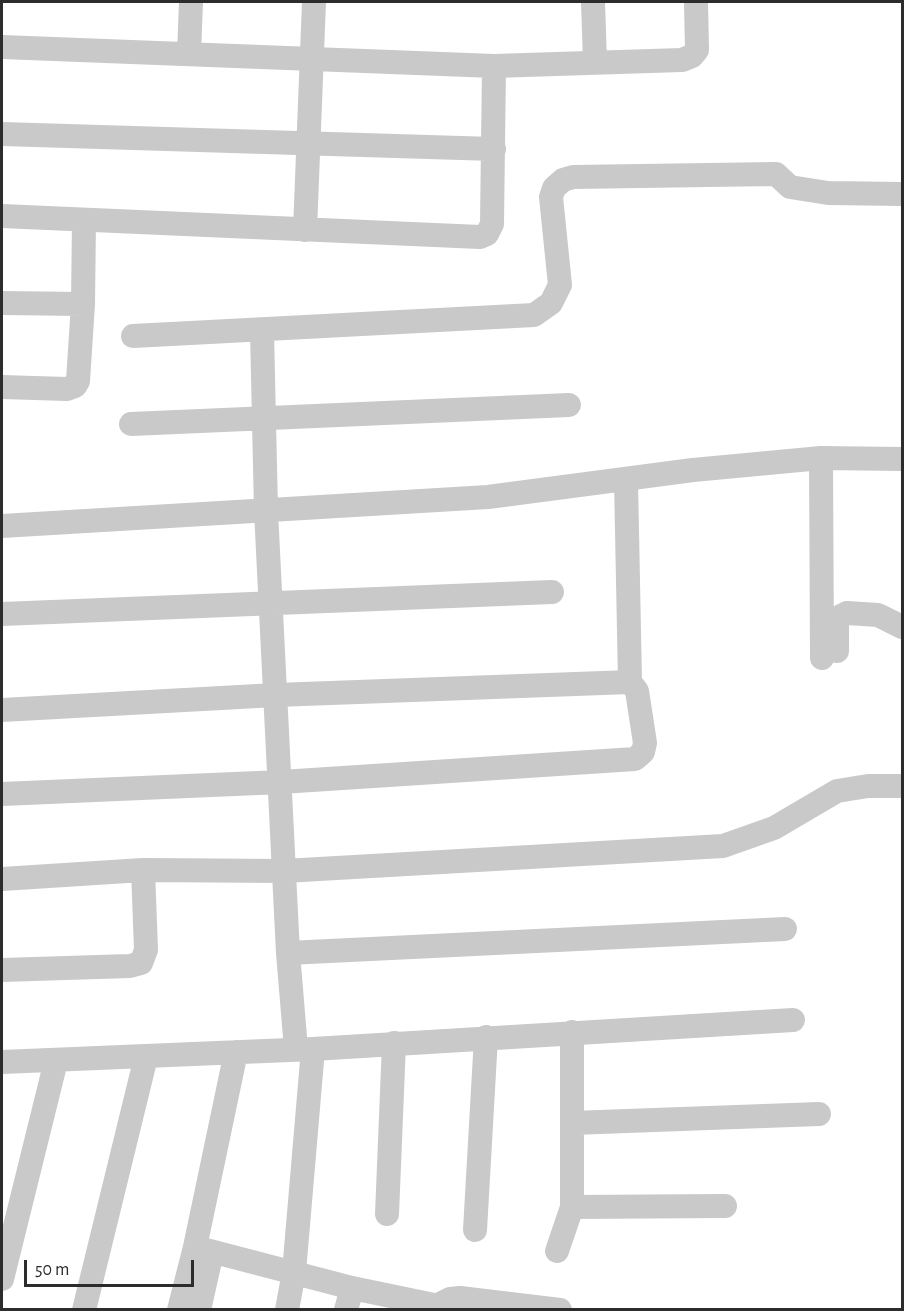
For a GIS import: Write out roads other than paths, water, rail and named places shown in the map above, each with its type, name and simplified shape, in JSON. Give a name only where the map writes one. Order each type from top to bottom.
[{"type":"street","points":[[189,54],[191,2]]},
{"type":"street","points":[[305,230],[314,2]]},
{"type":"street","points":[[593,2],[595,62]]},
{"type":"street","points":[[2,46],[494,66],[682,60],[692,56],[697,50],[696,2]]},
{"type":"street","points":[[2,216],[473,237],[487,234],[492,224],[494,66]]},
{"type":"street","points":[[2,134],[494,149]]},
{"type":"street","points":[[133,336],[534,315],[544,311],[557,296],[560,285],[551,197],[554,188],[563,180],[573,177],[776,174],[790,187],[828,193],[903,194]]},
{"type":"street","points":[[2,387],[67,389],[75,386],[79,377],[83,304],[84,220]]},
{"type":"street","points":[[2,303],[83,304]]},
{"type":"street","points":[[262,331],[266,512],[288,953],[304,1049],[294,1272],[287,1310]]},
{"type":"street","points":[[131,424],[569,405]]},
{"type":"street","points":[[2,526],[488,497],[693,470],[821,458],[903,459]]},
{"type":"street","points":[[821,458],[830,662],[837,622],[847,613],[878,615],[903,627]]},
{"type":"street","points":[[2,794],[281,782],[635,759],[643,752],[645,743],[637,691],[630,682],[626,480]]},
{"type":"street","points":[[2,614],[552,592]]},
{"type":"street","points":[[2,710],[276,695],[630,682]]},
{"type":"street","points":[[2,879],[143,870],[284,871],[723,846],[783,824],[837,791],[868,786],[903,786]]},
{"type":"street","points":[[2,970],[130,966],[141,963],[146,950],[143,870]]},
{"type":"street","points":[[288,953],[785,929]]},
{"type":"street","points":[[2,1062],[304,1049],[793,1020]]},
{"type":"street","points":[[557,1251],[572,1207],[572,1032]]},
{"type":"street","points":[[475,1230],[486,1037]]},
{"type":"street","points":[[387,1214],[394,1043]]},
{"type":"street","points":[[199,1310],[203,1249],[236,1052]]},
{"type":"street","points":[[84,1310],[146,1057]]},
{"type":"street","points":[[2,1279],[56,1061]]},
{"type":"street","points":[[572,1123],[819,1114]]},
{"type":"street","points":[[572,1207],[724,1206]]},
{"type":"street","points":[[203,1249],[294,1272],[349,1299],[445,1308],[444,1301],[460,1298],[560,1310]]},
{"type":"street","points":[[179,1310],[203,1249]]}]
